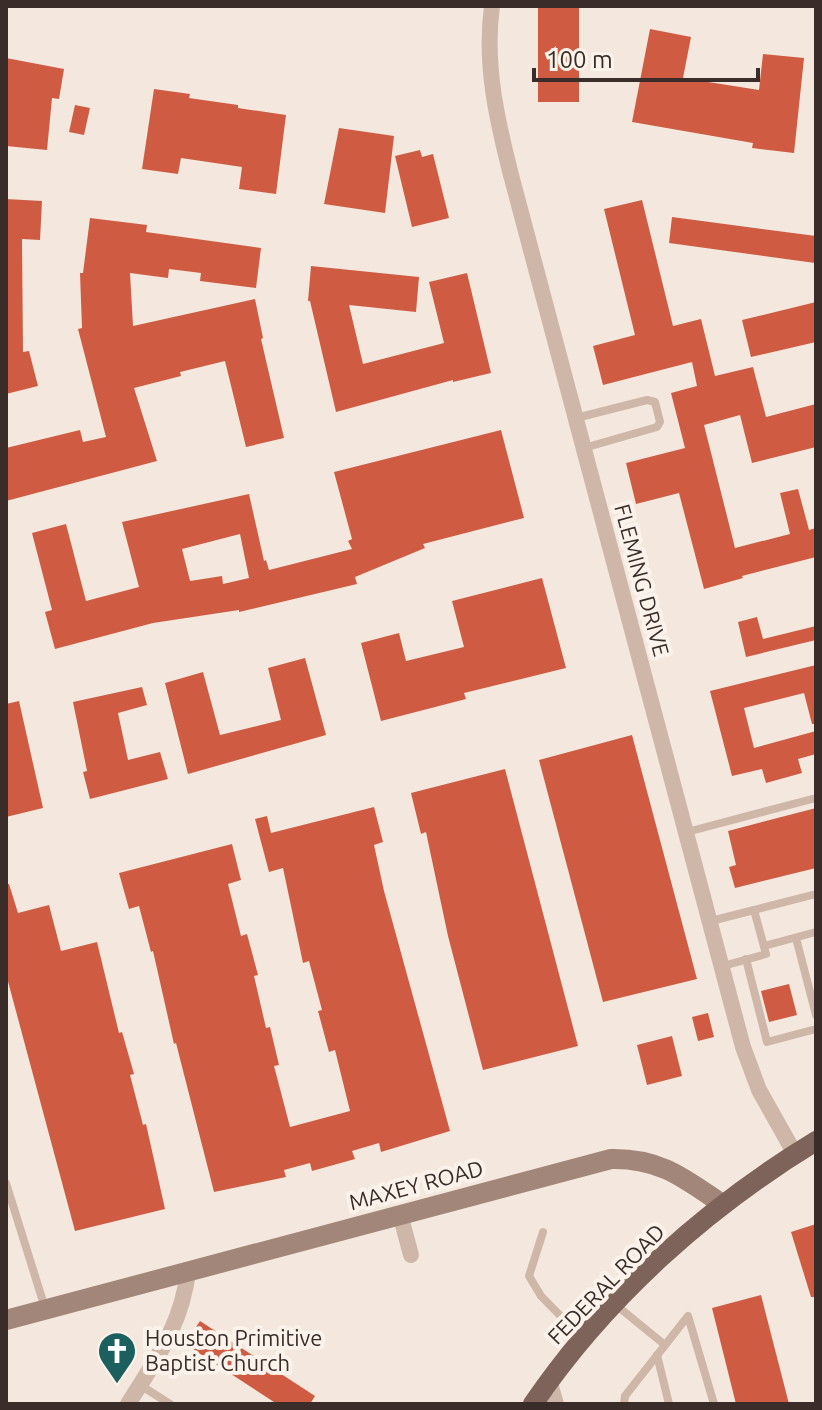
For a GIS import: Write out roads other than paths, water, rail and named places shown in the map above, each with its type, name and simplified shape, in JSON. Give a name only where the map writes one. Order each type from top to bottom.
[{"type":"main road","points":[[722,1204],[816,1141]]},
{"type":"main road","name":"FEDERAL ROAD","points":[[533,1404],[549,1380],[614,1304],[655,1262],[722,1204]]},
{"type":"street","name":"FLEMING DRIVE","points":[[492,6],[489,25],[491,80],[498,124],[743,1047],[759,1090],[795,1154]]},
{"type":"street","name":"MAXEY ROAD","points":[[6,1320],[611,1159],[636,1158],[657,1164],[679,1174],[722,1204]]},
{"type":"street","points":[[400,1214],[411,1255]]},
{"type":"street","points":[[128,1404],[173,1332],[185,1298],[188,1271]]},
{"type":"street","points":[[549,1380],[556,1404]]},
{"type":"lane","points":[[576,418],[647,400],[655,402],[660,422],[657,427],[584,448]]},
{"type":"lane","points":[[687,832],[816,798]]},
{"type":"lane","points":[[711,921],[816,894]]},
{"type":"lane","points":[[723,966],[766,954],[754,910]]},
{"type":"lane","points":[[764,946],[816,932]]},
{"type":"lane","points":[[796,938],[816,1015]]},
{"type":"lane","points":[[746,959],[767,1042],[816,1029]]},
{"type":"lane","points":[[6,1183],[45,1310]]},
{"type":"lane","points":[[543,1232],[529,1276],[541,1296],[583,1340]]},
{"type":"lane","points":[[614,1304],[665,1345]]},
{"type":"lane","points":[[624,1404],[625,1396],[688,1316],[714,1404]]},
{"type":"lane","points":[[657,1355],[669,1404]]},
{"type":"lane","points":[[140,1385],[170,1404]]},
{"type":"place","name":"Houston Primitive Baptist Church","points":[[117,1385]]}]
